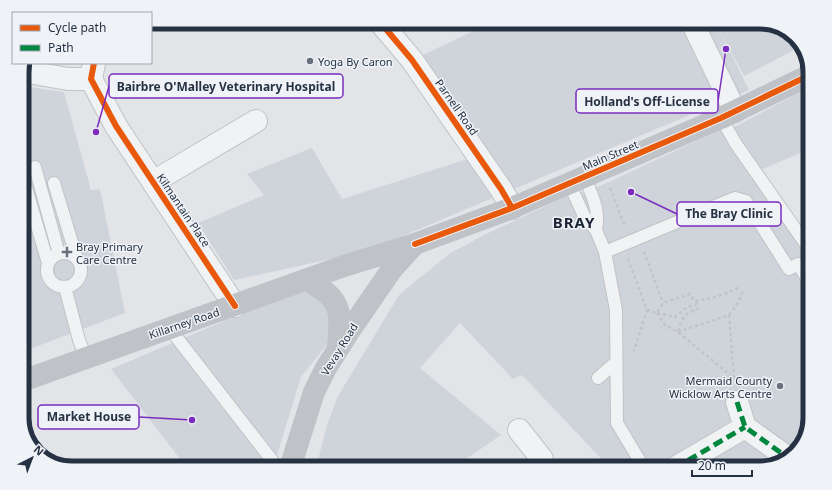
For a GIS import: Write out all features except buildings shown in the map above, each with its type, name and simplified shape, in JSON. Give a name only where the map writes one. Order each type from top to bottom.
[{"type":"main road","name":"Main Street","points":[[415,244],[512,208],[728,115],[803,78]]},
{"type":"main road","name":"Killarney Road","points":[[29,378],[306,280],[415,244]]},
{"type":"main road","name":"Vevay Road","points":[[292,461],[314,392],[337,349],[392,269],[415,244]]},
{"type":"main road","points":[[306,280],[326,293],[338,308],[340,320],[337,349]]},
{"type":"street","name":"Parnell Road","points":[[386,29],[412,60],[501,188],[512,208]]},
{"type":"street","points":[[695,29],[728,115]]},
{"type":"street","points":[[29,72],[68,79],[93,71]]},
{"type":"street","name":"Kilmantain Place","points":[[93,71],[116,126],[235,306]]},
{"type":"street","name":"Kilmantain Place","points":[[153,182],[256,121]]},
{"type":"street","points":[[737,402],[745,428],[782,454]]},
{"type":"street","points":[[687,461],[745,428]]},
{"type":"street","points":[[519,430],[542,459],[542,461]]},
{"type":"lane","points":[[728,115],[736,144],[803,240]]},
{"type":"lane","points":[[35,167],[58,254]]},
{"type":"lane","points":[[577,180],[596,204],[599,217],[596,230]]},
{"type":"lane","points":[[577,180],[584,216],[596,230],[606,252],[616,310],[615,363],[617,423],[640,461]]},
{"type":"lane","points":[[29,198],[48,263],[48,279],[57,286],[65,287],[73,285],[80,276],[81,270],[54,184]]},
{"type":"lane","points":[[606,252],[672,222],[735,198],[746,201],[788,269],[798,264],[803,272]]},
{"type":"lane","points":[[48,263],[51,258],[58,254],[67,253],[77,259]]},
{"type":"lane","points":[[65,287],[79,340],[86,358]]},
{"type":"lane","points":[[170,329],[273,461]]},
{"type":"lane","points":[[598,378],[615,363]]},
{"type":"path","points":[[642,248],[663,303]]},
{"type":"path","points":[[657,313],[663,303],[690,294],[694,301],[721,297],[740,287]]},
{"type":"path","points":[[678,332],[729,315],[738,303],[743,290]]},
{"type":"path","points":[[633,352],[647,310],[675,317],[687,307],[697,304],[698,309],[690,312],[680,322],[678,332]]},
{"type":"path","points":[[657,313],[665,325],[678,332],[734,379],[729,315]]},
{"type":"shaded area","points":[[478,29],[719,29],[749,90],[367,251],[234,280],[198,223],[264,195],[247,174],[312,148],[342,199],[474,157],[412,60]]},
{"type":"shaded area","points":[[719,29],[771,30],[786,38],[796,49],[744,76]]},
{"type":"shaded area","name":"Bray Primary Care Centre","points":[[29,87],[64,92],[91,190],[100,189],[125,313],[29,349]]},
{"type":"shaded area","points":[[803,91],[803,152],[760,170],[733,128]]},
{"type":"shaded area","points":[[722,129],[750,171],[741,176],[750,172],[803,249],[803,423],[800,434],[794,444],[786,452],[776,458],[765,461],[603,461],[522,375],[513,379],[460,323],[420,368],[501,435],[463,461],[318,461],[327,425],[338,396],[399,295],[449,254],[484,235],[565,197],[596,188]]},
{"type":"shaded area","points":[[300,289],[328,304],[332,338],[301,377],[275,461],[182,461],[111,369]]},
{"type":"marked path","points":[[737,402],[745,427],[783,454]]},
{"type":"marked path","points":[[687,461],[745,427]]},
{"type":"cycle path","points":[[386,29],[412,60],[501,189],[512,208]]},
{"type":"cycle path","points":[[94,64],[91,79],[116,126],[235,306]]},
{"type":"cycle path","points":[[415,244],[512,208],[721,118],[803,78]]},
{"type":"place","name":"Holland's Off-License","points":[[726,49]]},
{"type":"place","name":"Yoga By Caron","points":[[310,61]]},
{"type":"place","name":"Bairbre O'Malley Veterinary Hospital","points":[[96,132]]},
{"type":"place","name":"The Bray Clinic","points":[[631,192]]},
{"type":"place","name":"Bray Primary Care Centre","points":[[67,252]]},
{"type":"place","name":"Mermaid County Wicklow Arts Centre","points":[[780,386]]},
{"type":"place","name":"Market House","points":[[192,420]]},
{"type":"district","name":"BRAY","points":[[574,222]]}]
